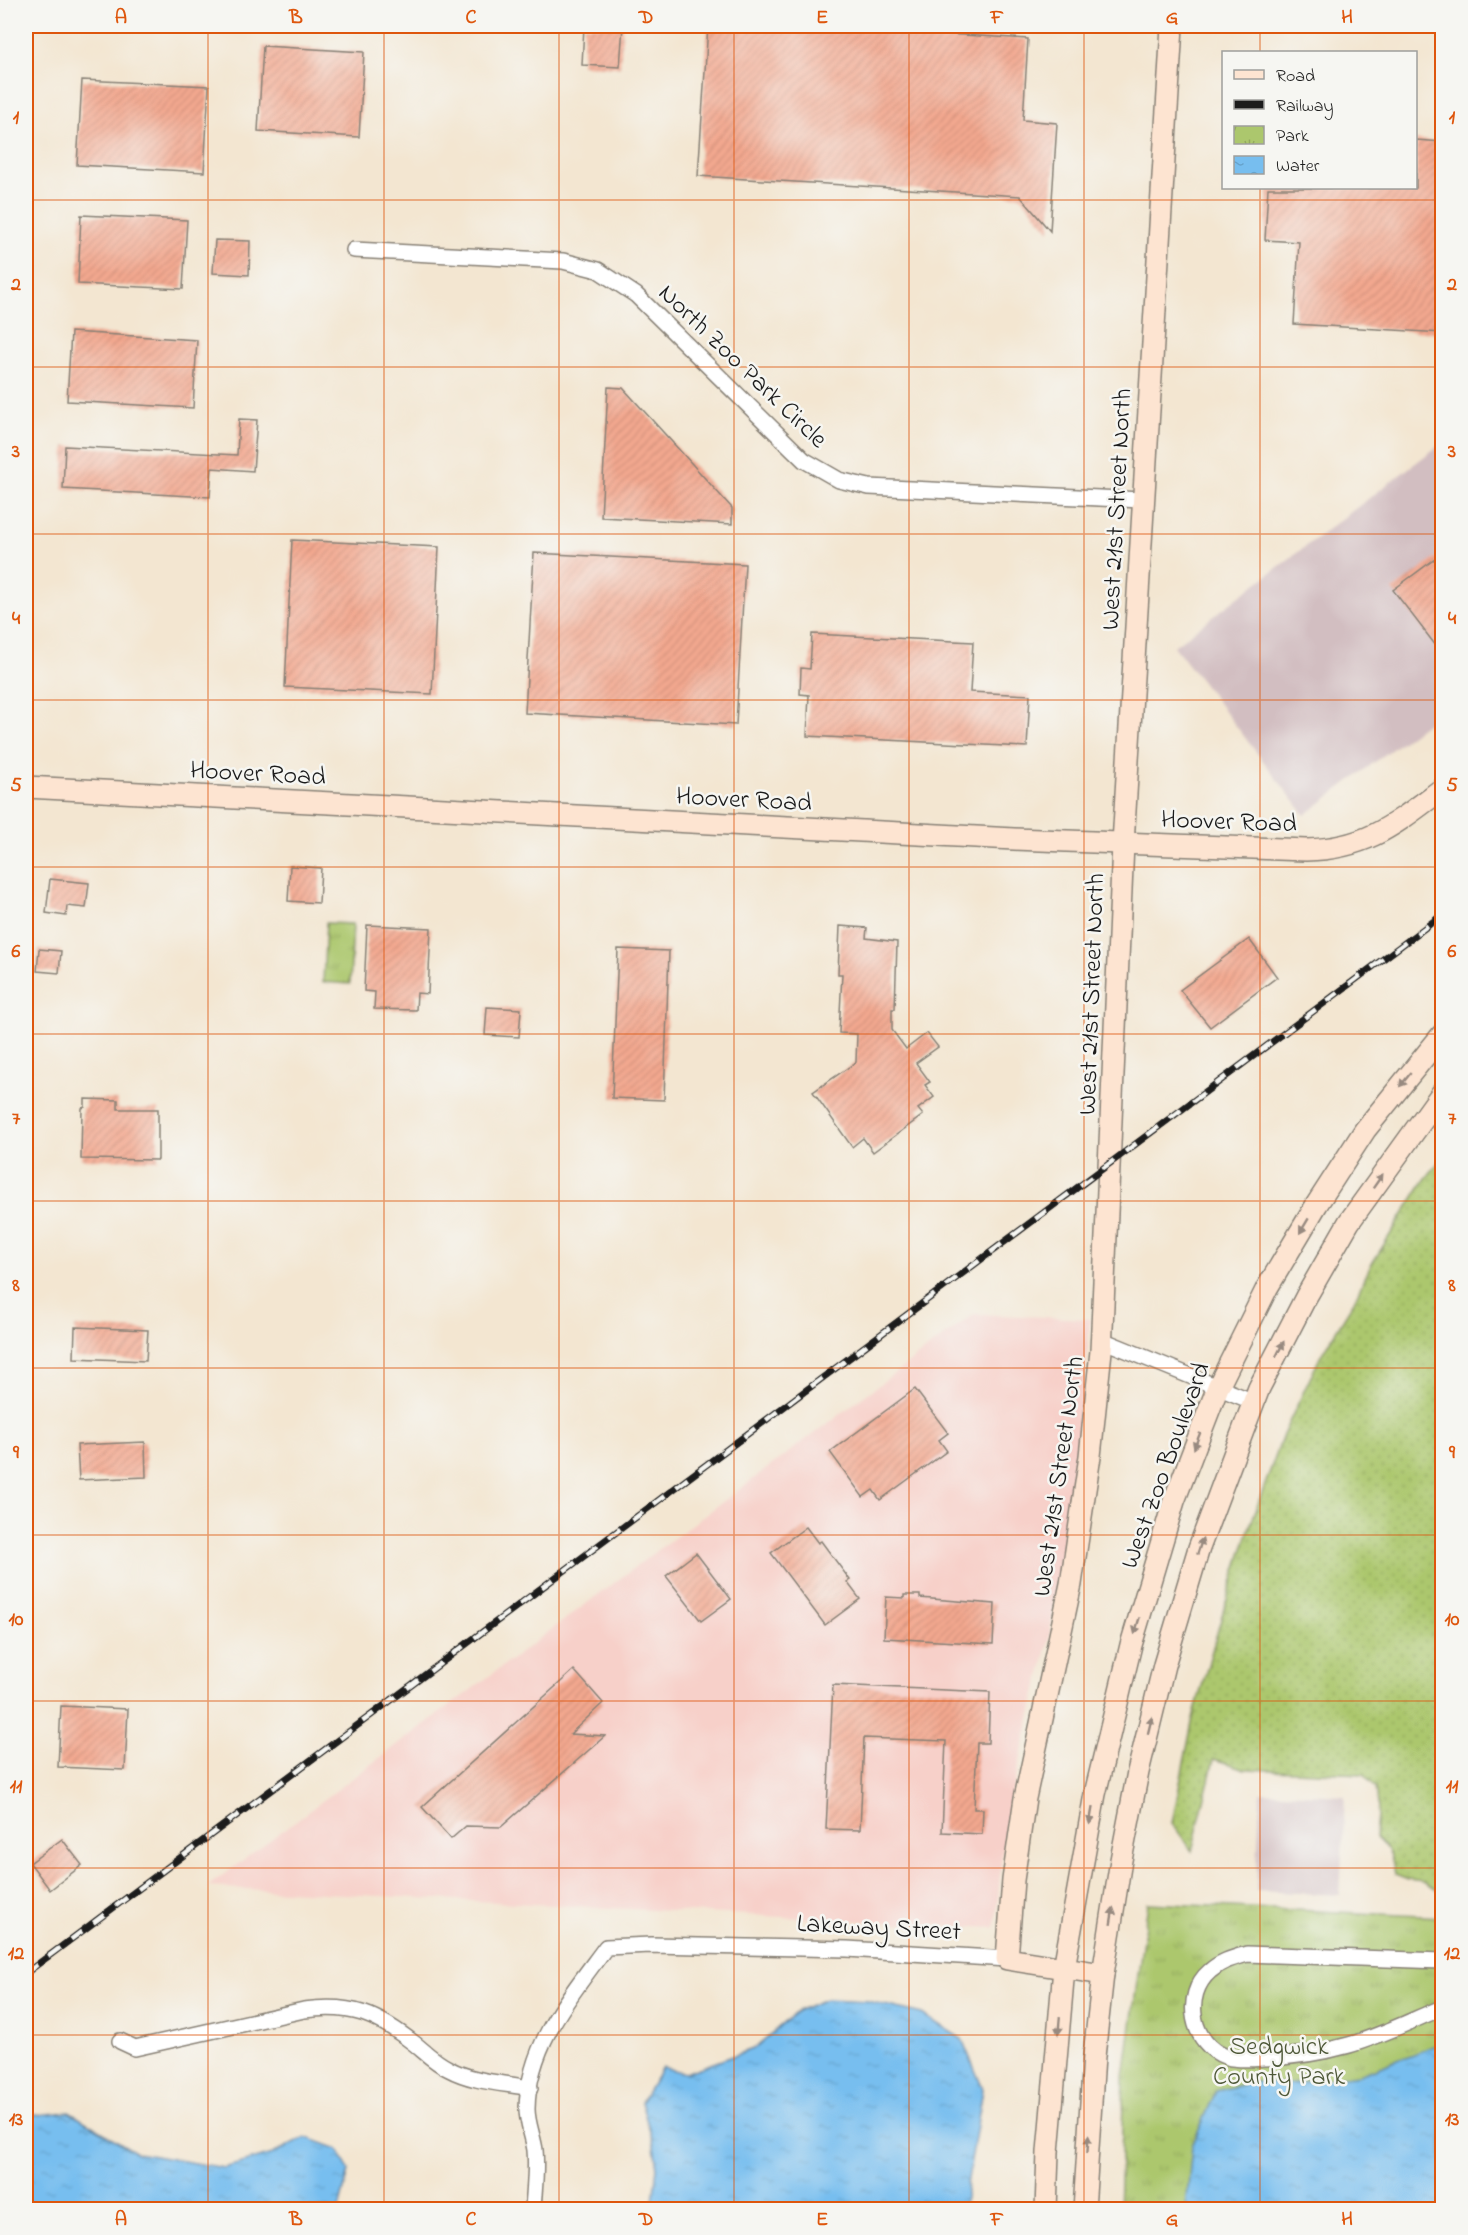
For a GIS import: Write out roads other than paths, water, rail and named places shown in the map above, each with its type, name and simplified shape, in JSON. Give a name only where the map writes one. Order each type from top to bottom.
[{"type":"street","name":"West 21st Street North","points":[[1007,1959],[1013,1880],[1025,1798],[1071,1584],[1090,1456],[1102,1340],[1142,501],[1172,26]]},
{"type":"street","name":"North Zoo Park Circle","points":[[354,250],[563,261],[598,270],[636,295],[804,460],[838,480],[869,487],[1142,501]]},
{"type":"street","name":"Hoover Road","points":[[26,787],[1124,844],[1328,850],[1371,838],[1443,789]]},
{"type":"street","name":"West Zoo Boulevard","points":[[1064,1968],[1095,1794],[1131,1645],[1174,1501],[1218,1387],[1267,1288],[1317,1204],[1365,1130],[1443,1035]]},
{"type":"street","points":[[1084,2210],[1094,2056],[1103,1974],[1121,1860],[1136,1783],[1164,1665],[1199,1548],[1254,1402],[1306,1297],[1349,1222],[1443,1093]]},
{"type":"street","points":[[1102,1340],[1254,1402]]},
{"type":"street","name":"Lakeway Street","points":[[530,2088],[542,2044],[555,2015],[606,1947],[651,1945],[847,1949],[1007,1959],[1103,1974]]},
{"type":"street","points":[[1443,1961],[1247,1954],[1222,1962],[1209,1972],[1196,1993],[1193,2010],[1199,2032],[1213,2050],[1227,2057],[1242,2059],[1289,2057],[1349,2045],[1443,2008]]},
{"type":"street","points":[[1046,2210],[1048,2152],[1064,1968]]},
{"type":"street","points":[[120,2041],[135,2048],[325,2007],[349,2008],[370,2014],[391,2025],[436,2061],[465,2076],[530,2088],[527,2110],[535,2166],[533,2210]]},
{"type":"water","points":[[826,1999],[868,2001],[922,2014],[962,2039],[983,2089],[963,2209],[652,2209],[657,2168],[654,2145],[641,2102],[662,2067],[685,2073],[753,2049],[799,2010]]},
{"type":"water","points":[[1442,2043],[1442,2209],[1186,2209],[1192,2146],[1216,2091],[1254,2082],[1287,2084],[1359,2075]]},
{"type":"water","points":[[69,2112],[137,2153],[224,2168],[273,2154],[305,2137],[338,2149],[349,2171],[339,2209],[26,2209],[26,2116]]},
{"type":"railway","points":[[26,1973],[1442,915]]},
{"type":"park label","name":"Sedgwick County Park","points":[[1279,2060]]}]
